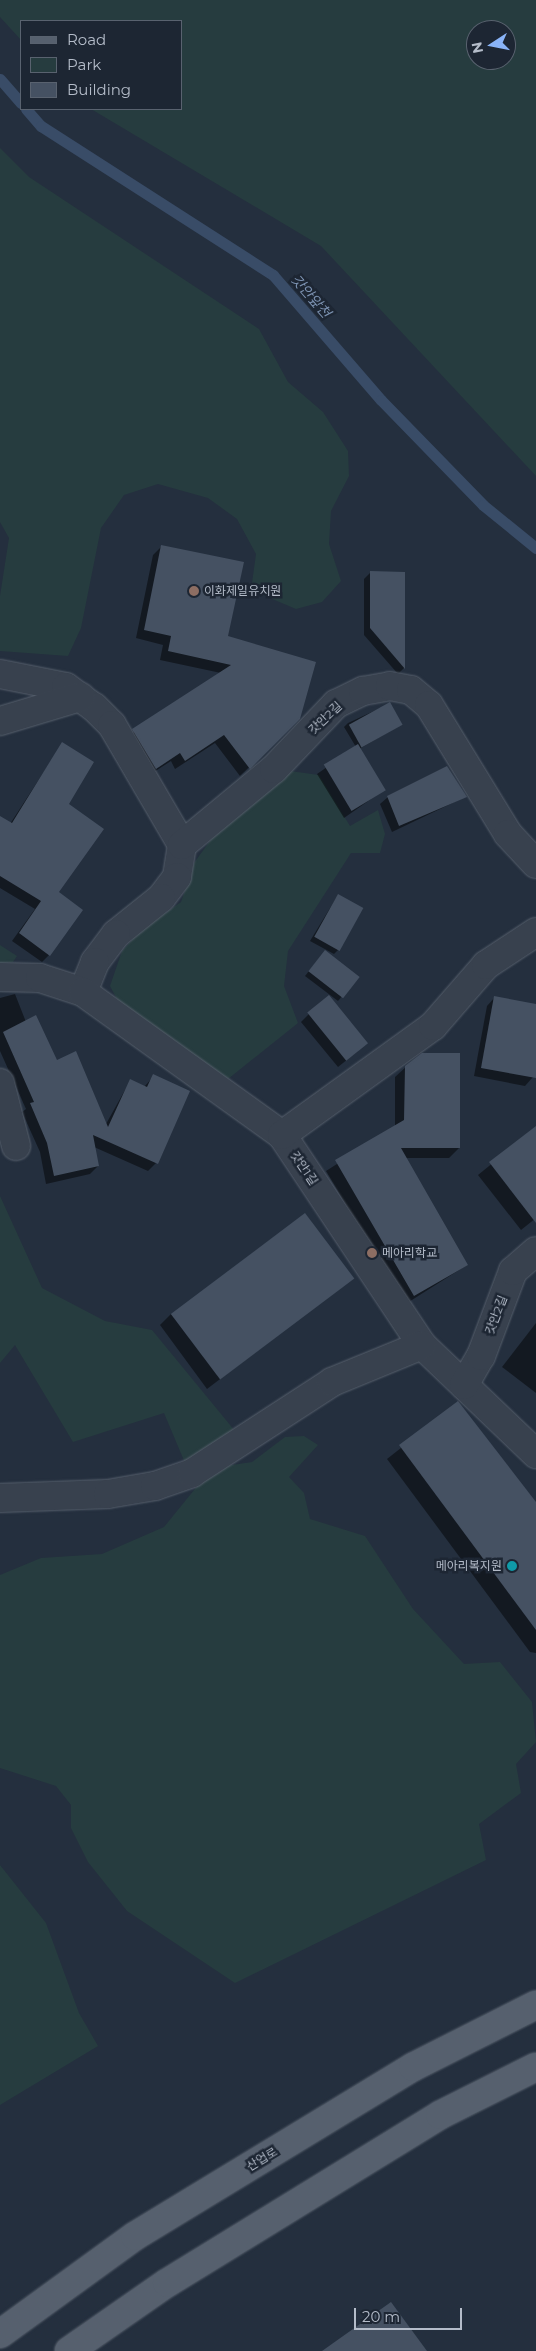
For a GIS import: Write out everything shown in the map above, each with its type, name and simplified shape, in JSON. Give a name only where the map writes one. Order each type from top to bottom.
[{"type":"main road","name":"산업로","points":[[0,2334],[135,2236],[413,2067],[536,2005]]},
{"type":"main road","points":[[69,2351],[167,2282],[432,2120],[536,2067]]},
{"type":"street","points":[[0,674],[43,679],[80,697],[112,725],[182,845],[177,877],[161,898],[116,934],[95,962],[83,992]]},
{"type":"street","name":"갓안2길","points":[[182,845],[274,769],[336,704],[363,690],[390,686],[411,690],[429,705],[508,834],[536,864]]},
{"type":"street","points":[[0,722],[80,697]]},
{"type":"street","points":[[282,1134],[433,1026],[486,965],[536,932]]},
{"type":"street","name":"갓안1길","points":[[0,977],[40,978],[83,992],[282,1134],[422,1345],[536,1454]]},
{"type":"street","points":[[0,1083],[16,1146]]},
{"type":"street","name":"갓안2길","points":[[464,1385],[480,1356],[513,1271],[536,1251]]},
{"type":"street","points":[[0,1498],[108,1494],[155,1486],[192,1473],[332,1382],[422,1345]]},
{"type":"green space","points":[[0,0],[536,0],[536,476],[321,246],[93,110],[182,110],[182,20],[20,20],[20,39],[0,17]]},
{"type":"green space","points":[[0,148],[29,177],[259,329],[288,382],[323,412],[348,451],[349,476],[331,511],[329,544],[341,581],[322,602],[296,609],[251,590],[256,554],[237,519],[208,498],[158,484],[124,495],[101,528],[81,628],[68,656],[0,651],[0,596],[9,538],[0,522]]},
{"type":"green space","points":[[290,771],[319,775],[350,826],[378,810],[385,834],[380,853],[351,853],[288,951],[284,986],[298,1023],[228,1079],[119,1003],[110,986],[122,951],[142,929],[181,902],[194,863],[212,838]]},
{"type":"green space","points":[[0,945],[17,956],[13,962],[0,963]]},
{"type":"green space","points":[[0,1196],[42,1288],[105,1321],[152,1330],[235,1431],[185,1463],[164,1413],[73,1442],[15,1345],[0,1363]]},
{"type":"green space","points":[[304,1436],[318,1445],[289,1477],[304,1493],[310,1519],[365,1536],[413,1609],[464,1664],[500,1662],[532,1702],[536,1742],[516,1764],[521,1793],[479,1824],[486,1860],[235,1983],[127,1911],[88,1862],[71,1828],[71,1805],[56,1786],[0,1768],[0,1575],[41,1558],[102,1554],[164,1527],[212,1468],[252,1462],[285,1437]]},
{"type":"green space","points":[[0,1865],[46,1923],[79,2013],[98,2046],[0,2105]]},
{"type":"building","points":[[161,545],[244,562],[228,636],[316,662],[300,719],[250,769],[224,735],[185,761],[180,753],[156,769],[132,729],[231,665],[168,651],[171,636],[144,630]]},
{"type":"building","points":[[370,571],[405,572],[405,669],[370,628]]},
{"type":"building","points":[[390,702],[403,725],[361,748],[349,725]]},
{"type":"building","points":[[62,742],[94,762],[69,804],[104,829],[59,892],[83,910],[50,956],[19,933],[41,901],[0,876],[0,816],[12,823]]},
{"type":"building","points":[[358,744],[386,790],[352,811],[324,765]]},
{"type":"building","points":[[447,766],[467,797],[399,826],[387,796]]},
{"type":"building","points":[[338,894],[363,908],[340,951],[314,937]]},
{"type":"building","points":[[325,950],[360,977],[343,998],[308,971]]},
{"type":"building","points":[[329,995],[368,1043],[346,1061],[307,1013]]},
{"type":"building","points":[[494,996],[536,1004],[536,1078],[481,1068]]},
{"type":"building","points":[[36,1015],[57,1060],[76,1051],[108,1127],[130,1079],[147,1087],[153,1074],[190,1091],[158,1164],[93,1135],[99,1166],[54,1176],[47,1143],[30,1103],[34,1102],[3,1032]]},
{"type":"building","points":[[422,1053],[460,1053],[460,1148],[401,1148],[468,1265],[414,1296],[335,1160],[404,1120],[405,1066]]},
{"type":"building","points":[[536,1126],[536,1223],[489,1162]]},
{"type":"building","points":[[305,1213],[354,1278],[220,1380],[171,1314]]},
{"type":"building","name":"메아리복지원","points":[[458,1401],[536,1502],[536,1630],[399,1445]]},
{"type":"building","points":[[391,2302],[427,2351],[322,2351]]},
{"type":"waterway","name":"갓안앞천","points":[[0,79],[20,102]]},
{"type":"waterway","name":"갓안앞천","points":[[27,110],[41,126],[273,275],[381,400],[483,505],[536,548]]},
{"type":"place","name":"이화제일유치원","points":[[194,591]]},
{"type":"place","name":"메아리학교","points":[[372,1253]]},
{"type":"place","name":"메아리복지원","points":[[512,1566]]}]
